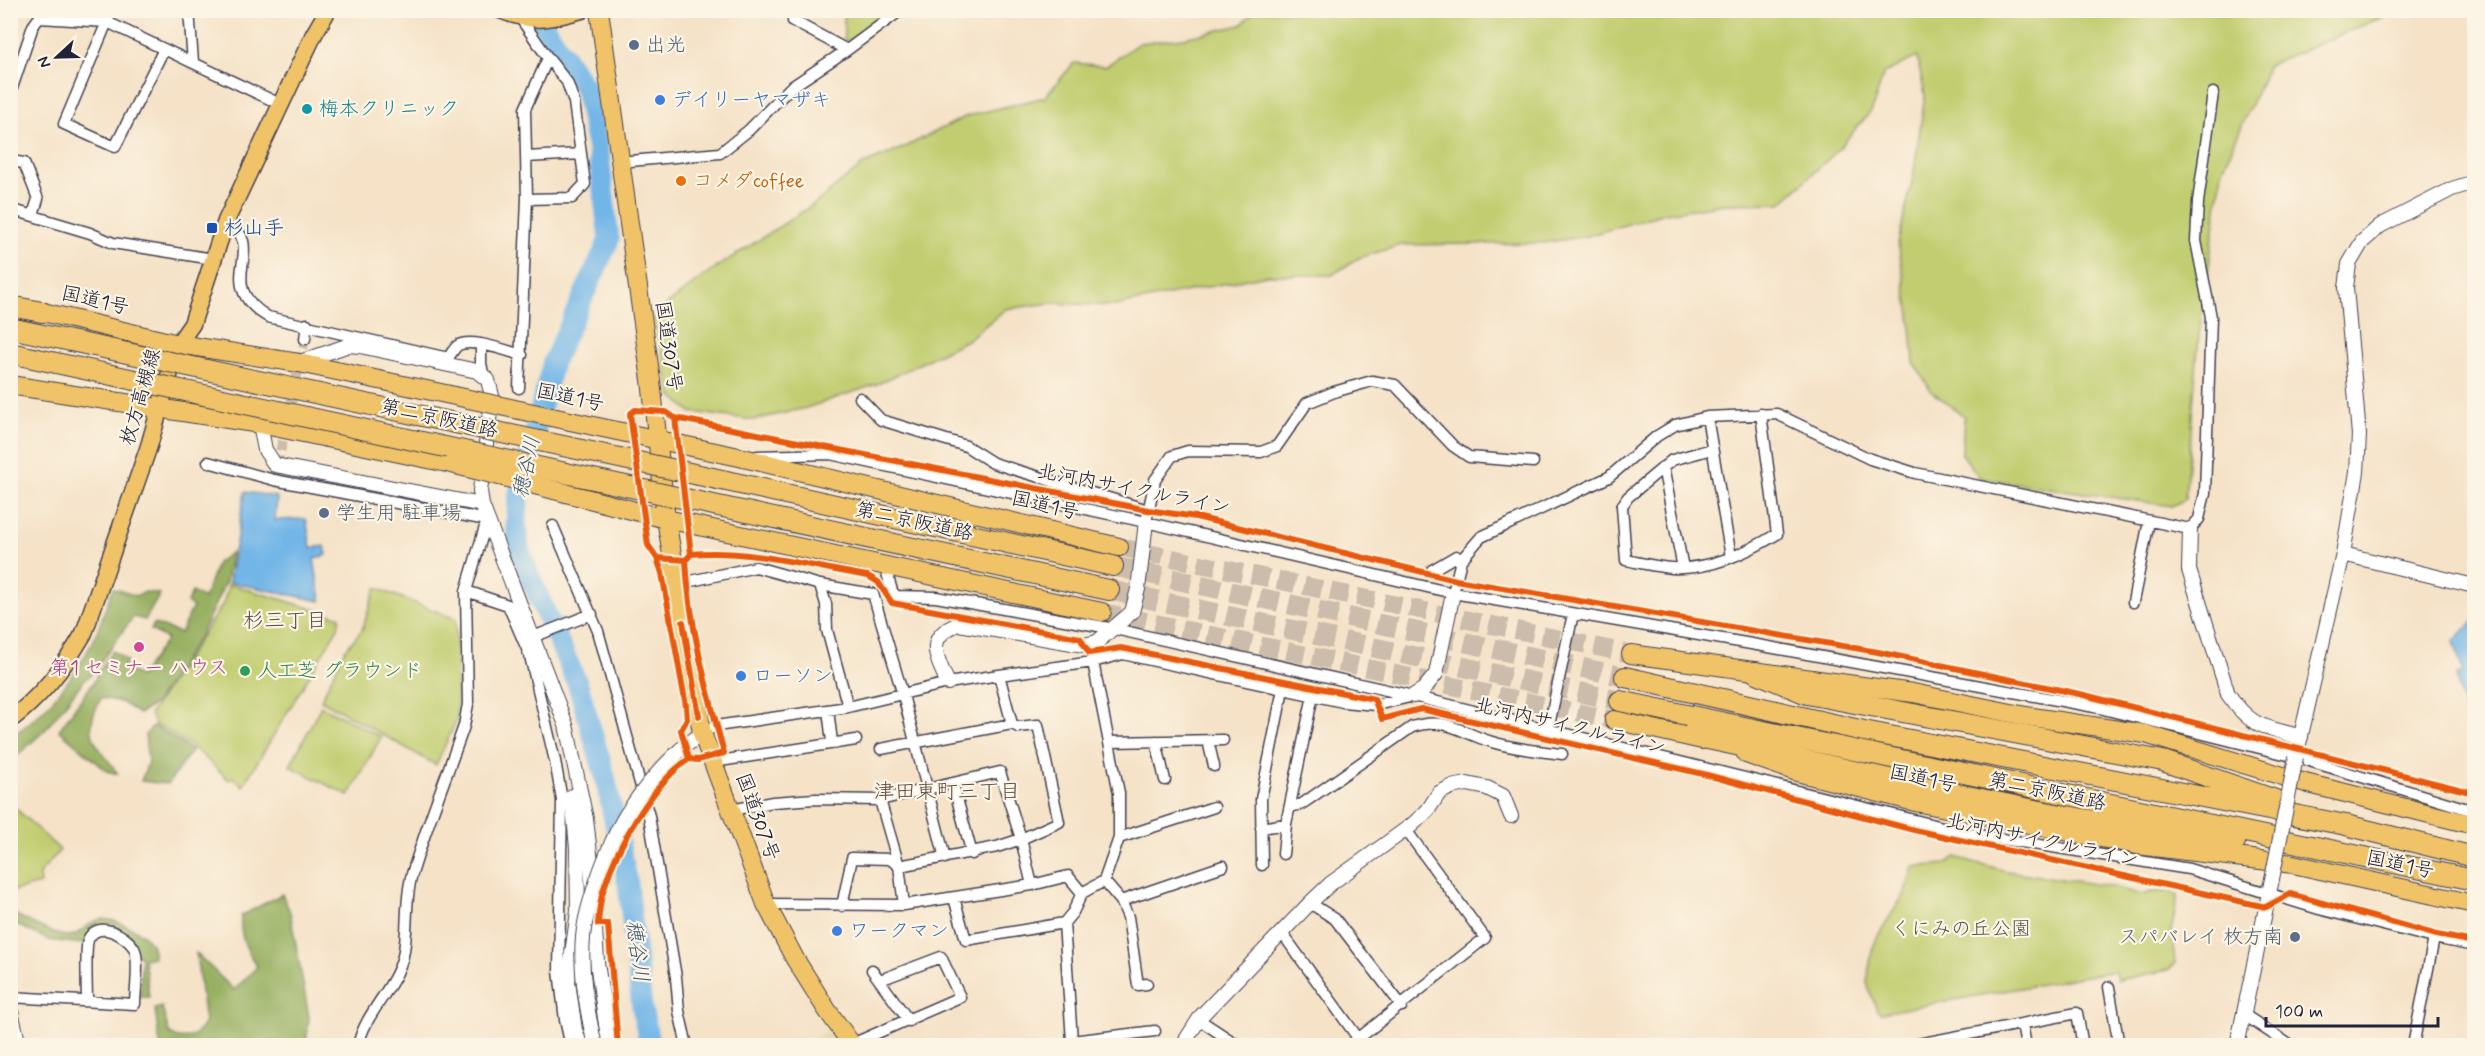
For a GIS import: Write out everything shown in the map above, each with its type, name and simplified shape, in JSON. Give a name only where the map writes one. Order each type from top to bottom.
[{"type":"highway","name":"国道307号","points":[[599,10],[651,380],[666,519],[702,733],[766,904],[795,959],[853,1045]]},
{"type":"highway","points":[[10,305],[42,312]]},
{"type":"highway","name":"国道1号","points":[[42,312],[178,344],[299,363],[739,457],[1119,547]]},
{"type":"highway","name":"第二京阪道路","points":[[10,328],[1113,566]]},
{"type":"highway","name":"第二京阪道路","points":[[10,353],[1108,590]]},
{"type":"highway","points":[[11,385],[260,424],[452,464],[666,519],[1102,612]]},
{"type":"highway","points":[[1631,654],[1913,693],[2026,716],[2145,734],[2308,784],[2475,825]]},
{"type":"highway","points":[[1755,672],[1807,694],[2163,762],[2346,825]]},
{"type":"highway","name":"第二京阪道路","points":[[1625,677],[1864,731],[2346,825],[2475,857]]},
{"type":"highway","name":"第二京阪道路","points":[[1620,701],[2475,880]]},
{"type":"highway","name":"国道1号","points":[[1614,720],[1688,735],[1797,772],[1915,802],[2137,845],[2293,864],[2475,904]]},
{"type":"highway","points":[[1688,735],[1991,801],[2154,833],[2360,856]]},
{"type":"main road","name":"枚方高槻線","points":[[10,720],[22,711],[63,668],[84,633],[160,410],[178,344],[192,324],[226,221],[280,104],[328,10]]},
{"type":"main road","points":[[500,10],[532,21],[551,14],[582,10]]},
{"type":"street","points":[[112,10],[64,124],[115,147],[164,49]]},
{"type":"street","points":[[189,10],[193,62]]},
{"type":"street","points":[[795,10],[794,21],[847,50]]},
{"type":"street","points":[[619,162],[720,153],[749,130],[790,88],[901,10]]},
{"type":"street","points":[[10,88],[12,88],[39,14],[107,22],[280,104]]},
{"type":"street","points":[[521,19],[567,82],[574,102],[585,184],[572,198],[527,199]]},
{"type":"street","points":[[519,388],[527,199],[525,109],[548,57]]},
{"type":"street","points":[[2213,93],[2198,202],[2196,241],[2211,317],[2205,493],[2199,519],[2190,529],[2189,570],[2228,694],[2240,712],[2251,722],[2301,737]]},
{"type":"street","points":[[526,157],[581,154]]},
{"type":"street","points":[[10,161],[24,163],[38,199],[33,215]]},
{"type":"street","points":[[2237,1046],[2296,757],[2343,554],[2357,472],[2359,435],[2346,288],[2349,264],[2362,242],[2380,226],[2452,189],[2475,182]]},
{"type":"street","points":[[10,209],[90,233],[113,243],[213,259]]},
{"type":"street","points":[[226,221],[243,235],[245,246],[240,279],[241,289],[257,310],[268,316],[448,358],[457,346],[466,343],[481,344],[522,355]]},
{"type":"street","points":[[305,339],[307,324]]},
{"type":"street","points":[[481,344],[483,374],[488,380],[492,396],[480,491],[482,505],[538,635],[575,812],[578,911],[568,982],[575,1030],[581,1046]]},
{"type":"street","points":[[299,363],[349,345],[483,374]]},
{"type":"street","points":[[948,683],[937,660],[936,645],[940,635],[946,629],[959,624],[1084,645],[1097,642],[1115,629],[1132,612],[1138,589],[1147,516],[1155,480],[1172,456],[1188,451],[1261,452],[1277,446],[1307,404],[1334,392],[1372,381],[1395,385],[1453,446],[1469,457],[1533,462]]},
{"type":"street","points":[[860,398],[881,420],[966,446],[993,463],[1147,516]]},
{"type":"street","points":[[1712,449],[1672,460],[1628,497],[1622,506],[1626,560],[1670,568],[1703,566],[1747,552],[1777,534],[1761,414]]},
{"type":"street","points":[[594,1046],[584,982],[583,936],[591,897],[629,810],[665,764],[702,733],[716,726],[848,707],[948,683],[1094,663],[1123,654],[1343,702],[1376,705],[1413,696],[1424,689],[1436,674],[1461,560],[1481,537],[1609,477],[1657,436],[1675,425],[1707,417],[1777,414],[1861,455],[1915,473],[2190,529]]},
{"type":"street","points":[[1707,417],[1731,557]]},
{"type":"street","points":[[260,424],[265,450],[275,465],[482,505]]},
{"type":"street","points":[[739,457],[831,454],[1147,516],[1453,593],[2094,707],[2296,757],[2475,811]]},
{"type":"street","points":[[208,462],[274,480],[487,520]]},
{"type":"street","points":[[1663,467],[1683,568]]},
{"type":"street","points":[[358,1046],[361,1030],[390,985],[403,956],[406,907],[412,875],[464,726],[468,704],[466,591],[487,520]]},
{"type":"street","points":[[2133,602],[2149,522]]},
{"type":"street","points":[[554,526],[592,614],[649,816],[676,976],[679,1011],[687,1046]]},
{"type":"street","points":[[2343,554],[2475,586]]},
{"type":"street","points":[[1432,570],[1456,556],[1461,560]]},
{"type":"street","points":[[885,566],[892,591],[896,596],[936,597],[1115,629],[1413,696],[1971,834],[2189,869],[2268,895],[2434,938],[2475,946]]},
{"type":"street","points":[[677,584],[756,567],[820,585],[873,594],[903,695],[945,858]]},
{"type":"street","points":[[820,585],[826,604],[827,630],[848,707]]},
{"type":"street","points":[[466,591],[508,605],[530,656],[555,761],[562,800],[559,971],[565,1020],[571,1046]]},
{"type":"street","points":[[538,635],[592,614]]},
{"type":"street","points":[[1548,730],[1573,614]]},
{"type":"street","points":[[954,898],[966,940],[1064,923],[1073,912],[1082,893],[1104,881],[1119,838],[1119,793],[1094,663]]},
{"type":"street","points":[[999,675],[1012,724]]},
{"type":"street","points":[[549,679],[566,725],[586,819],[597,962],[609,1046]]},
{"type":"street","points":[[1262,865],[1261,800],[1283,688]]},
{"type":"street","points":[[1283,854],[1286,824],[1313,695]]},
{"type":"street","points":[[828,710],[832,742]]},
{"type":"street","points":[[1290,807],[1302,804],[1412,727],[1428,722],[1444,723],[1493,743],[1562,754]]},
{"type":"street","points":[[842,906],[852,858],[890,859],[899,866],[972,854],[1022,839],[1059,822],[1038,725],[1018,727],[1012,724],[881,749]]},
{"type":"street","points":[[713,762],[856,740]]},
{"type":"street","points":[[1109,742],[1223,740]]},
{"type":"street","points":[[1156,741],[1165,780]]},
{"type":"street","points":[[1208,741],[1214,766]]},
{"type":"street","points":[[731,810],[773,802],[815,799],[880,800],[1000,772],[1022,839],[1032,885]]},
{"type":"street","points":[[953,784],[972,854]]},
{"type":"street","points":[[1182,1046],[1198,1019],[1310,903],[1330,884],[1406,830],[1428,810],[1439,793],[1451,787],[1467,784],[1487,788],[1503,796],[1511,816]]},
{"type":"street","points":[[880,800],[899,866],[904,905]]},
{"type":"street","points":[[1119,838],[1214,807]]},
{"type":"street","points":[[1261,828],[1286,824]]},
{"type":"street","points":[[1348,1046],[1402,1006],[1485,938],[1406,830]]},
{"type":"street","points":[[1121,901],[1223,866]]},
{"type":"street","points":[[766,904],[904,905],[1032,885],[1068,876],[1082,893]]},
{"type":"street","points":[[1104,881],[1121,901],[1128,917],[1138,985],[1147,984]]},
{"type":"street","points":[[1310,903],[1335,919],[1402,1006]]},
{"type":"street","points":[[1064,923],[1071,1043],[1113,1041],[1155,1031]]},
{"type":"street","points":[[10,997],[135,1004],[136,957],[134,948],[118,933],[105,929],[96,931],[88,940],[87,1001]]},
{"type":"street","points":[[1282,933],[1358,1038]]},
{"type":"street","points":[[2413,1046],[2434,938]]},
{"type":"street","points":[[853,1045],[960,997],[941,957],[879,980]]},
{"type":"street","points":[[872,970],[909,1021]]},
{"type":"street","points":[[2109,987],[2119,1046]]},
{"type":"street","points":[[10,1007],[19,1046]]},
{"type":"street","points":[[1911,1045],[1969,1040],[2022,1024],[2077,1013],[2083,1046]]},
{"type":"street","points":[[2243,1014],[2291,1046]]},
{"type":"street","points":[[1198,1019],[1239,1046]]},
{"type":"street","points":[[2022,1024],[2026,1046]]},
{"type":"shaded area","points":[[827,1031],[840,1045],[804,1045]]},
{"type":"green space","points":[[844,11],[891,11],[854,40],[844,40]]},
{"type":"green space","points":[[1255,11],[2397,11],[2268,65],[2222,172],[2199,335],[2185,499],[2172,506],[1980,478],[1962,454],[1964,416],[1931,391],[1914,363],[1910,315],[1898,243],[1913,178],[1925,95],[1917,57],[1884,73],[1872,110],[1836,152],[1781,203],[1725,204],[1665,213],[1587,236],[1542,243],[1401,245],[1359,258],[1332,275],[1267,275],[1114,306],[1051,303],[1006,309],[967,340],[880,383],[806,408],[754,420],[691,412],[672,396],[654,319],[669,303],[709,272],[813,205],[864,164],[903,148],[967,116],[1045,97],[1074,63],[1106,66],[1139,43],[1184,38],[1241,25]]},
{"type":"green space","points":[[232,552],[226,581],[201,634],[155,704],[139,714],[121,702],[101,698],[92,722],[92,731],[98,746],[118,774],[107,771],[59,730],[113,651],[127,661],[124,666],[140,677],[167,639],[151,630],[154,624],[180,633],[193,607],[187,603],[192,592],[204,599],[217,563]]},
{"type":"green space","name":"人工芝 グラウンド","points":[[229,584],[340,617],[338,628],[243,786],[233,777],[229,780],[192,746],[155,724],[150,714],[223,604]]},
{"type":"green space","points":[[113,588],[136,596],[146,592],[160,594],[145,620],[133,617],[92,674],[84,680],[45,730],[18,755],[11,751],[11,736],[47,706],[77,668],[99,628]]},
{"type":"green space","points":[[376,588],[456,619],[457,719],[436,765],[321,700],[345,650],[362,630]]},
{"type":"green space","points":[[321,706],[381,737],[349,796],[290,766]]},
{"type":"green space","points":[[154,726],[192,750],[168,784],[141,781],[148,762],[145,735]]},
{"type":"green space","points":[[10,803],[60,850],[39,874],[40,884],[14,891],[10,887]]},
{"type":"green space","name":"くにみの丘公園","points":[[1955,857],[2006,871],[2108,886],[2142,895],[2151,892],[2172,892],[2178,896],[2171,931],[2175,963],[2169,970],[2117,980],[2115,971],[1881,1013],[1877,1010],[1867,983],[1872,951],[1877,937],[1905,893],[1913,867],[1946,864]]},
{"type":"green space","points":[[282,894],[290,912],[309,1017],[306,1045],[230,1046],[229,1042],[160,1045],[155,1009],[162,1007],[169,1033],[179,1038],[194,1035],[205,1022],[196,953],[234,990],[257,967],[245,943],[241,930],[241,916]]},
{"type":"green space","points":[[10,912],[66,936],[76,934],[94,922],[104,919],[135,930],[148,939],[153,949],[154,957],[144,959],[149,997],[140,997],[141,958],[112,926],[83,944],[48,940],[11,922]]},
{"type":"water","points":[[245,492],[277,497],[275,520],[306,519],[311,548],[325,546],[327,555],[314,559],[321,601],[229,582]]},
{"type":"water","points":[[2474,620],[2474,743],[2471,743],[2456,676],[2463,672],[2454,641]]},
{"type":"waterway","name":"穂谷川","points":[[531,10],[545,27],[585,88],[599,155],[609,240],[553,362],[519,493],[516,524],[519,549],[578,685],[605,777],[628,884],[642,1008],[650,1046]]},
{"type":"tunnel","points":[[274,480],[305,339]]},
{"type":"tunnel","points":[[1119,547],[1631,654]]},
{"type":"tunnel","points":[[1113,566],[1625,677]]},
{"type":"tunnel","points":[[1109,590],[1620,701]]},
{"type":"tunnel","points":[[1102,612],[1614,720]]},
{"type":"cycle path","name":"北河内サイクルライン","points":[[2474,793],[2084,695],[1878,652],[1456,580],[1196,517],[1148,510],[675,418],[666,412],[635,410],[630,414],[648,545],[657,558],[686,560],[691,554],[736,554],[780,559],[868,576],[878,582],[892,603],[1080,638],[1089,653],[1121,648],[1374,699],[1382,719],[1421,709],[1703,774],[1914,830],[2266,907],[2290,894],[2437,935],[2474,942]]},
{"type":"cycle path","points":[[675,418],[691,554]]},
{"type":"cycle path","points":[[657,558],[662,573],[686,706],[687,719],[681,730],[689,759]]},
{"type":"cycle path","points":[[618,1046],[608,924],[598,924],[599,910],[610,871],[627,835],[662,783],[689,759],[698,760],[724,753],[695,633],[686,560]]},
{"type":"cycle path","points":[[683,622],[699,716]]},
{"type":"place","name":"出光","points":[[634,45]]},
{"type":"place","name":"デイリーヤマザキ","points":[[660,100]]},
{"type":"place","name":"梅本クリニック","points":[[307,109]]},
{"type":"place","name":"コメダcoffee","points":[[681,181]]},
{"type":"place","name":"杉山手","points":[[212,228]]},
{"type":"place","name":"学生用 駐車場","points":[[324,513]]},
{"type":"place","name":"第1 セミナー ハウス","points":[[139,647]]},
{"type":"place","name":"人工芝 グラウンド","points":[[245,671]]},
{"type":"place","name":"ローソン","points":[[741,676]]},
{"type":"place","name":"ワークマン","points":[[837,931]]},
{"type":"place","name":"スパバレイ 枚方南","points":[[2295,937]]},
{"type":"district","name":"杉三丁目","points":[[285,621]]},
{"type":"district","name":"津田東町三丁目","points":[[947,792]]}]
